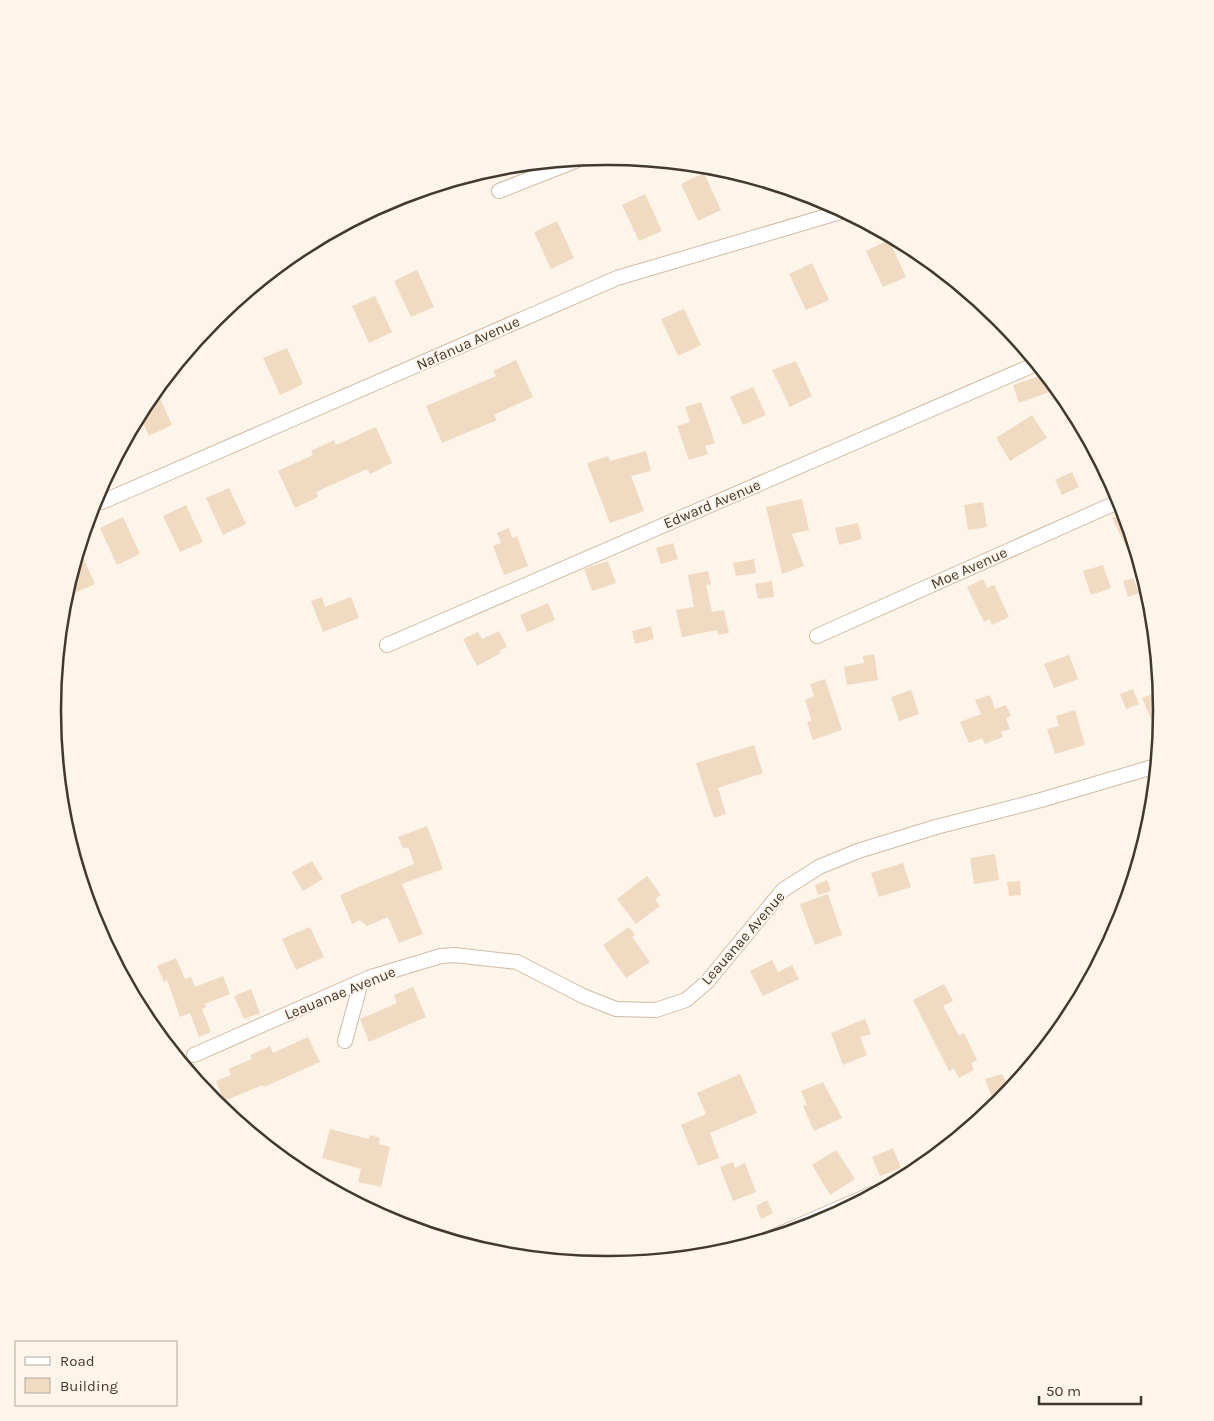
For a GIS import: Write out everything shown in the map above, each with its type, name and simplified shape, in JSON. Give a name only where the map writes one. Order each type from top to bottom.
[{"type":"street","points":[[498,192],[560,167]]},
{"type":"street","name":"Nafanua Avenue","points":[[103,501],[618,278],[833,214]]},
{"type":"street","name":"Edward Avenue","points":[[387,645],[1030,367]]},
{"type":"street","name":"Moe Avenue","points":[[817,636],[1112,505]]},
{"type":"street","name":"Leauanae Avenue","points":[[194,1055],[361,982],[441,956],[454,955],[517,962],[584,996],[616,1009],[656,1010],[686,1000],[707,982],[783,890],[819,867],[858,851],[936,827],[1041,800],[1150,768]]},
{"type":"street","points":[[345,1041],[361,982]]},
{"type":"building","points":[[704,173],[721,210],[698,221],[681,184]]},
{"type":"building","points":[[645,194],[662,231],[639,241],[622,205]]},
{"type":"building","points":[[557,221],[574,258],[551,269],[534,232]]},
{"type":"building","points":[[886,242],[891,245],[906,277],[883,287],[866,251]]},
{"type":"building","points":[[812,263],[829,300],[806,310],[789,274]]},
{"type":"building","points":[[417,270],[434,307],[411,317],[394,281]]},
{"type":"building","points":[[375,296],[392,332],[369,343],[352,306]]},
{"type":"building","points":[[684,309],[701,345],[678,356],[661,319]]},
{"type":"building","points":[[287,348],[303,384],[280,395],[263,358]]},
{"type":"building","points":[[516,360],[533,397],[494,415],[497,420],[442,443],[426,406],[496,376],[493,371]]},
{"type":"building","points":[[796,361],[812,396],[790,407],[772,370]]},
{"type":"building","points":[[1038,376],[1050,392],[1019,403],[1013,385]]},
{"type":"building","points":[[753,387],[766,415],[743,425],[730,397]]},
{"type":"building","points":[[160,398],[172,425],[149,436],[143,423]]},
{"type":"building","points":[[701,402],[715,443],[705,446],[708,454],[689,460],[677,426],[690,422],[685,407]]},
{"type":"building","points":[[1032,415],[1047,438],[1010,461],[996,438]]},
{"type":"building","points":[[376,427],[392,463],[370,474],[367,469],[316,492],[318,497],[295,508],[278,471],[313,455],[311,451],[334,440],[336,445]]},
{"type":"building","points":[[646,451],[651,471],[631,476],[644,511],[610,523],[587,463],[608,456],[610,461]]},
{"type":"building","points":[[1072,472],[1079,487],[1062,495],[1055,480]]},
{"type":"building","points":[[229,488],[246,524],[223,535],[206,498]]},
{"type":"building","points":[[802,499],[809,530],[792,534],[804,566],[782,574],[766,507]]},
{"type":"building","points":[[983,502],[987,527],[968,530],[964,505]]},
{"type":"building","points":[[186,505],[203,542],[180,552],[163,516]]},
{"type":"building","points":[[1117,516],[1130,554],[1112,518]]},
{"type":"building","points":[[123,517],[140,554],[117,565],[100,528]]},
{"type":"building","points":[[858,523],[862,539],[839,545],[835,528]]},
{"type":"building","points":[[509,528],[512,538],[517,536],[528,566],[504,575],[493,546],[501,543],[497,533]]},
{"type":"building","points":[[673,543],[678,559],[661,564],[656,548]]},
{"type":"building","points":[[83,558],[95,584],[75,593]]},
{"type":"building","points":[[754,559],[756,573],[736,576],[733,563]]},
{"type":"building","points":[[608,561],[616,583],[592,591],[584,569]]},
{"type":"building","points":[[1103,565],[1111,588],[1091,595],[1083,571]]},
{"type":"building","points":[[708,571],[711,584],[706,585],[712,612],[724,610],[729,633],[718,635],[717,630],[682,637],[676,610],[694,607],[688,575]]},
{"type":"building","points":[[1133,578],[1139,593],[1128,597],[1123,581]]},
{"type":"building","points":[[983,579],[987,588],[994,585],[1009,617],[992,625],[989,619],[984,622],[967,587]]},
{"type":"building","points":[[772,581],[774,597],[758,599],[755,584]]},
{"type":"building","points":[[322,597],[325,607],[351,597],[359,618],[323,632],[311,601]]},
{"type":"building","points":[[548,603],[555,620],[527,632],[520,615]]},
{"type":"building","points":[[651,626],[654,639],[635,644],[632,631]]},
{"type":"building","points":[[499,631],[507,647],[499,651],[501,653],[477,666],[463,639],[478,632],[482,639]]},
{"type":"building","points":[[874,654],[878,680],[847,685],[844,667],[864,663],[863,656]]},
{"type":"building","points":[[1069,655],[1078,679],[1054,688],[1044,664]]},
{"type":"building","points":[[825,679],[842,730],[813,740],[807,722],[812,721],[805,700],[814,696],[810,684]]},
{"type":"building","points":[[1133,689],[1139,704],[1126,709],[1120,694]]},
{"type":"building","points":[[911,690],[919,714],[899,721],[891,697]]},
{"type":"building","points":[[1153,694],[1153,722],[1142,698]]},
{"type":"building","points":[[990,695],[995,709],[1006,705],[1011,716],[1006,718],[1010,729],[1001,732],[1003,737],[985,744],[982,738],[969,743],[960,722],[981,714],[975,700]]},
{"type":"building","points":[[1075,710],[1085,745],[1055,754],[1047,729],[1059,726],[1056,716]]},
{"type":"building","points":[[754,745],[763,773],[718,788],[726,814],[714,818],[696,763]]},
{"type":"building","points":[[427,826],[443,869],[402,884],[423,934],[399,943],[388,917],[367,926],[360,920],[352,924],[340,895],[414,864],[409,849],[402,847],[398,837]]},
{"type":"building","points":[[995,854],[999,880],[974,884],[970,858]]},
{"type":"building","points":[[312,861],[323,879],[303,891],[292,872]]},
{"type":"building","points":[[903,863],[911,887],[879,897],[871,873]]},
{"type":"building","points":[[647,876],[661,895],[655,899],[660,906],[636,924],[617,899]]},
{"type":"building","points":[[827,880],[831,891],[818,895],[815,885]]},
{"type":"building","points":[[1020,881],[1021,895],[1009,896],[1007,882]]},
{"type":"building","points":[[828,894],[842,935],[815,945],[800,904]]},
{"type":"building","points":[[310,927],[324,957],[296,970],[282,939]]},
{"type":"building","points":[[629,927],[635,935],[632,937],[650,962],[626,978],[603,945]]},
{"type":"building","points":[[176,958],[185,979],[191,977],[195,987],[223,976],[230,994],[205,1004],[206,1007],[202,1009],[211,1032],[199,1037],[190,1013],[180,1017],[167,980],[164,982],[157,966]]},
{"type":"building","points":[[772,960],[778,972],[792,965],[799,979],[763,996],[750,971]]},
{"type":"building","points":[[944,984],[953,1001],[943,1006],[959,1036],[964,1033],[977,1060],[971,1063],[974,1070],[959,1078],[954,1068],[949,1071],[913,1000]]},
{"type":"building","points":[[413,987],[426,1017],[369,1042],[360,1019],[397,1003],[394,995]]},
{"type":"building","points":[[251,989],[260,1013],[244,1019],[234,996]]},
{"type":"building","points":[[865,1019],[871,1034],[860,1037],[867,1055],[843,1065],[831,1033]]},
{"type":"building","points":[[308,1037],[320,1062],[264,1087],[263,1085],[226,1100],[223,1098],[216,1081],[231,1075],[228,1069],[252,1059],[250,1055],[270,1046],[273,1053]]},
{"type":"building","points":[[740,1074],[757,1113],[710,1133],[719,1158],[698,1166],[681,1125],[706,1114],[697,1093]]},
{"type":"building","points":[[1002,1074],[1007,1081],[992,1097],[985,1079]]},
{"type":"building","points":[[823,1082],[842,1118],[814,1131],[803,1106],[807,1105],[801,1091]]},
{"type":"building","points":[[330,1129],[369,1139],[370,1135],[380,1138],[379,1144],[390,1147],[381,1187],[358,1182],[361,1169],[322,1158]]},
{"type":"building","points":[[893,1148],[901,1168],[880,1176],[872,1157]]},
{"type":"building","points":[[836,1150],[855,1179],[830,1195],[812,1165]]},
{"type":"building","points":[[733,1162],[735,1168],[745,1163],[756,1192],[733,1201],[720,1167]]},
{"type":"building","points":[[767,1200],[773,1213],[761,1219],[756,1206]]}]
